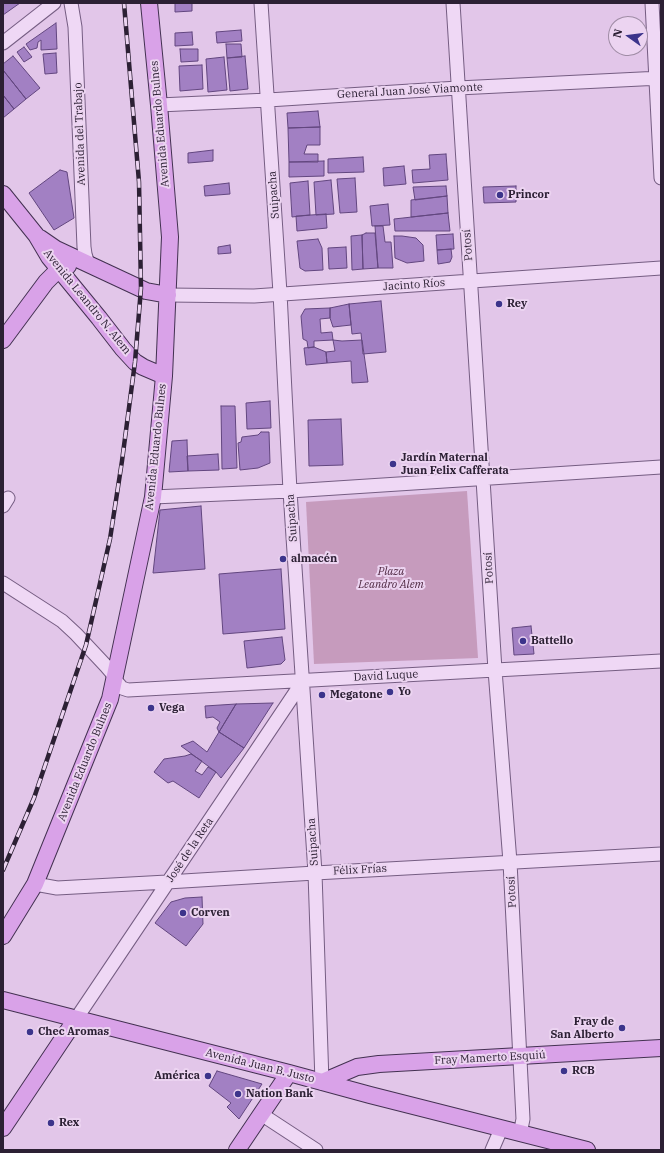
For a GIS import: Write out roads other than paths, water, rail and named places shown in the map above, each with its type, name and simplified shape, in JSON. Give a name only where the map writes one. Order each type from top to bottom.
[{"type":"main road","name":"Avenida Eduardo Bulnes","points":[[3,936],[35,884],[107,706],[114,680],[153,497],[164,376],[170,237],[149,3]]},
{"type":"main road","name":"Avenida Leandro N. Alem","points":[[3,194],[36,235],[49,257],[135,362],[164,376]]},
{"type":"main road","name":"Avenida Leandro N. Alem","points":[[36,235],[56,249],[146,291],[168,295]]},
{"type":"main road","points":[[3,340],[46,282],[59,269],[88,264]]},
{"type":"main road","name":"Avenida Juan B. Justo","points":[[3,1000],[586,1150]]},
{"type":"main road","points":[[3,1128],[76,1019]]},
{"type":"main road","name":"Fray Mamerto Esquiú","points":[[322,1082],[357,1067],[370,1065],[661,1048]]},
{"type":"main road","points":[[237,1150],[289,1073]]},
{"type":"street","points":[[3,43],[54,3]]},
{"type":"street","name":"Avenida del Trabajo","points":[[71,3],[75,27],[84,246],[88,264]]},
{"type":"street","name":"Suipacha","points":[[261,3],[280,293],[290,491],[315,873],[322,1082]]},
{"type":"street","name":"Potosí","points":[[453,3],[495,670],[510,862],[523,1119],[520,1134]]},
{"type":"street","points":[[652,3],[658,79],[661,178]]},
{"type":"street","name":"General Juan José Viamonte","points":[[159,105],[458,88],[658,79]]},
{"type":"street","name":"Jacinto Ríos","points":[[168,295],[254,296],[280,293],[661,268]]},
{"type":"street","points":[[153,497],[290,491],[661,468]]},
{"type":"street","points":[[3,583],[62,621],[106,666],[112,673],[114,680]]},
{"type":"street","name":"David Luque","points":[[114,680],[122,688],[128,690],[661,661]]},
{"type":"street","name":"José de la Reta","points":[[76,1019],[303,681]]},
{"type":"street","name":"Félix Frías","points":[[35,884],[57,888],[661,854]]},
{"type":"street","points":[[261,1114],[316,1150]]},
{"type":"street","points":[[492,1150],[501,1129]]},
{"type":"railway","points":[[3,870],[34,798],[86,645],[110,539],[122,461],[135,362],[141,288],[139,182],[124,3]]},
{"type":"place","name":"Princor","points":[[500,195]]},
{"type":"place","name":"Rey","points":[[499,304]]},
{"type":"place","name":"Jardín Maternal Juan Felix Cafferata","points":[[393,464]]},
{"type":"place","name":"almacén","points":[[283,559]]},
{"type":"place","name":"Battello","points":[[523,641]]},
{"type":"place","name":"Yo","points":[[390,692]]},
{"type":"place","name":"Megatone","points":[[322,695]]},
{"type":"place","name":"Vega","points":[[151,708]]},
{"type":"place","name":"Corven","points":[[183,913]]},
{"type":"place","name":"Fray de San Alberto","points":[[622,1028]]},
{"type":"place","name":"Chec Aromas","points":[[30,1032]]},
{"type":"place","name":"RCB","points":[[564,1071]]},
{"type":"place","name":"América","points":[[208,1076]]},
{"type":"place","name":"Nation Bank","points":[[238,1094]]},
{"type":"place","name":"Rex","points":[[51,1123]]},
{"type":"park label","name":"Plaza Leandro Alem","points":[[391,578]]}]
